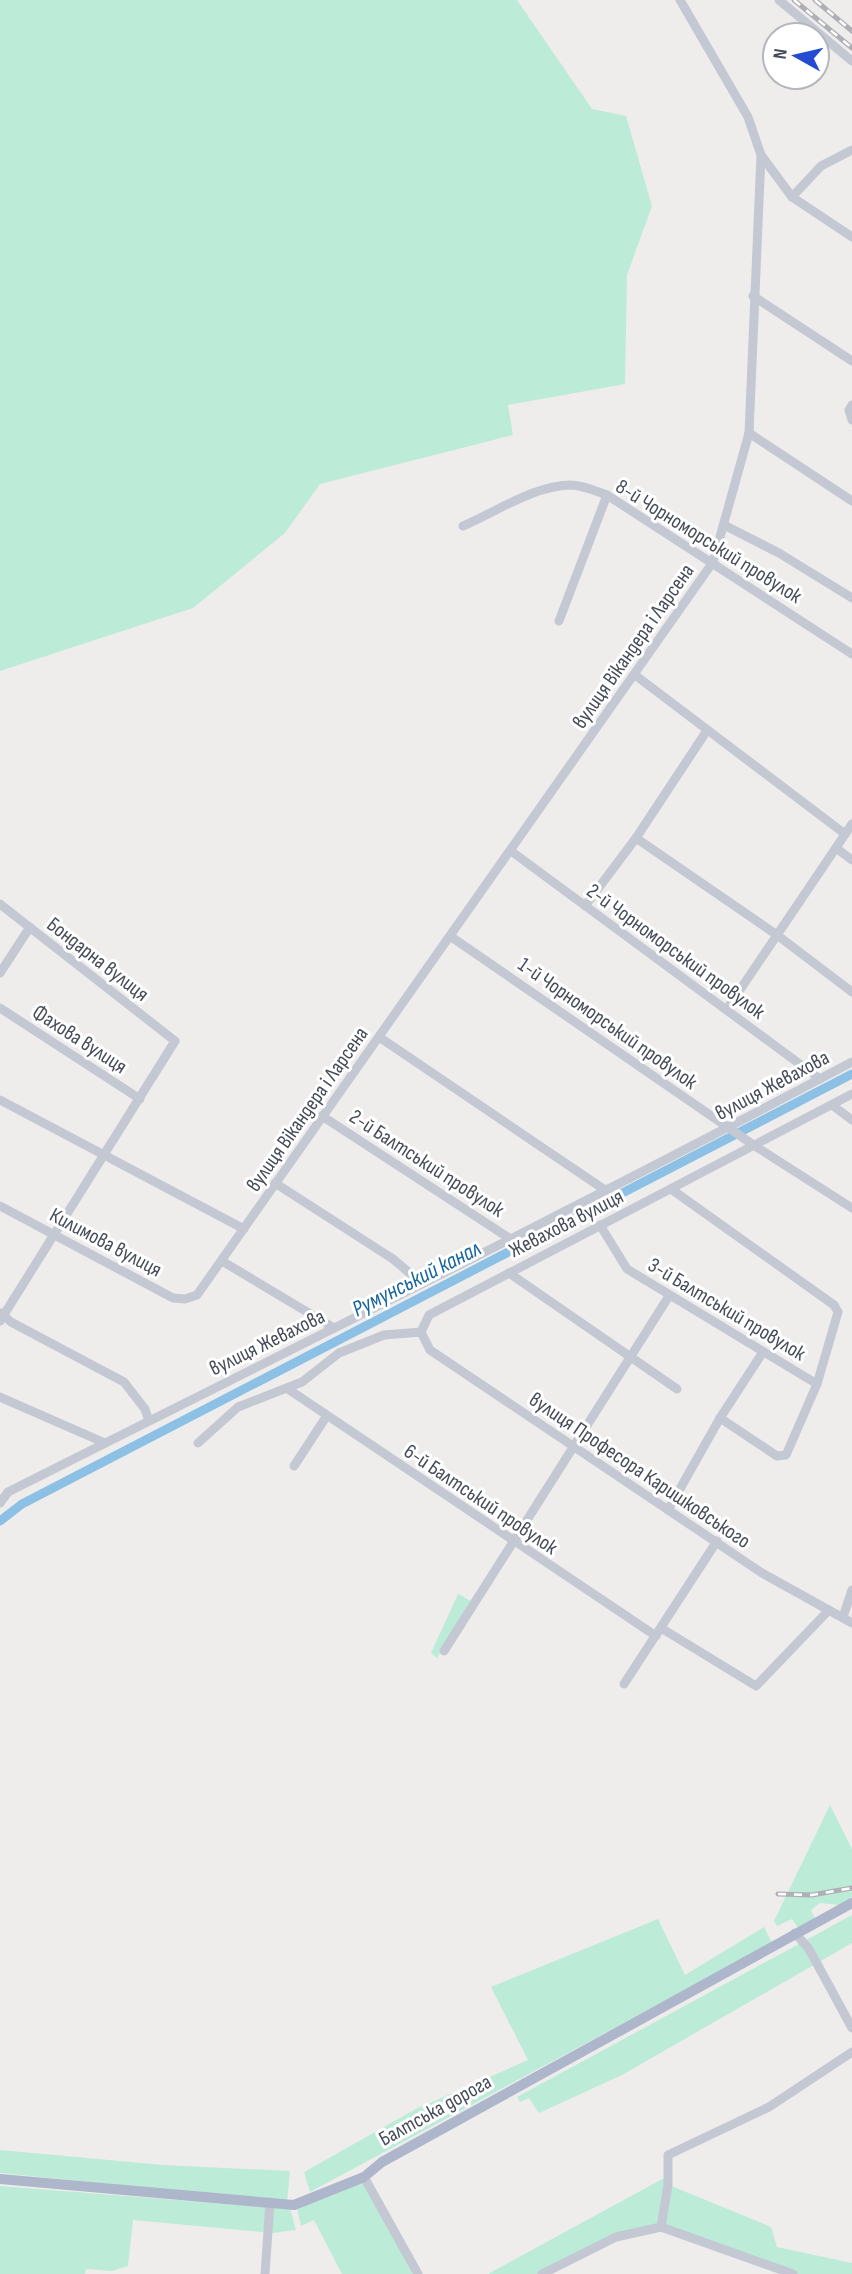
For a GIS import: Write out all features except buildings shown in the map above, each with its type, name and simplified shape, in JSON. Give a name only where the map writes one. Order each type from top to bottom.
[{"type":"main road","name":"Балтська дорога","points":[[0,2179],[294,2205],[364,2177],[382,2162],[852,1902]]},
{"type":"street","name":"вулиця Вікандера і Ларсена","points":[[197,1295],[713,562],[749,433],[761,155],[748,117],[680,0]]},
{"type":"street","points":[[779,0],[852,61]]},
{"type":"street","points":[[792,197],[821,166],[852,150]]},
{"type":"street","points":[[761,155],[792,197],[852,237]]},
{"type":"street","points":[[753,296],[852,361]]},
{"type":"street","points":[[852,405],[849,410],[852,420]]},
{"type":"street","points":[[749,433],[852,501]]},
{"type":"street","name":"8-й Чорноморський провулок","points":[[463,526],[525,497],[571,485],[607,495],[852,654]]},
{"type":"street","points":[[559,621],[607,495]]},
{"type":"street","points":[[724,525],[779,552],[852,598]]},
{"type":"street","points":[[635,675],[706,732],[845,834]]},
{"type":"street","points":[[585,906],[636,838],[706,732]]},
{"type":"street","points":[[727,1009],[852,824]]},
{"type":"street","points":[[636,838],[777,935],[852,992]]},
{"type":"street","points":[[836,848],[852,860]]},
{"type":"street","name":"2-й Чорноморський провулок","points":[[510,851],[820,1079]]},
{"type":"street","name":"Бондарна вулиця","points":[[0,904],[175,1041],[140,1099]]},
{"type":"street","points":[[0,974],[30,927]]},
{"type":"street","name":"1-й Чорноморський провулок","points":[[450,936],[753,1145],[852,1208]]},
{"type":"street","name":"Фахова вулиця","points":[[0,1008],[140,1099]]},
{"type":"street","points":[[379,1037],[605,1190]]},
{"type":"street","name":"вулиця Жевахова","points":[[2,1497],[420,1283],[732,1130],[852,1062]]},
{"type":"street","name":"Жевахова вулиця","points":[[421,1332],[429,1315],[852,1094]]},
{"type":"street","points":[[140,1099],[1,1315],[124,1382],[145,1409],[149,1420]]},
{"type":"street","points":[[0,1100],[244,1229]]},
{"type":"street","points":[[832,1105],[852,1120]]},
{"type":"street","name":"2-й Балтський провулок","points":[[322,1116],[512,1240]]},
{"type":"street","points":[[275,1183],[393,1259],[420,1283]]},
{"type":"street","points":[[671,1189],[834,1305],[838,1312],[817,1384],[782,1458],[720,1418]]},
{"type":"street","name":"Килимова вулиця","points":[[0,1206],[54,1232],[173,1298],[185,1299],[197,1295]]},
{"type":"street","name":"3-й Балтський провулок","points":[[600,1225],[627,1269],[817,1384]]},
{"type":"street","points":[[222,1261],[334,1328]]},
{"type":"street","points":[[509,1273],[677,1389]]},
{"type":"street","points":[[444,1651],[669,1296]]},
{"type":"street","points":[[198,1443],[238,1407],[268,1393],[288,1389],[339,1353],[384,1335],[421,1332]]},
{"type":"street","name":"вулиця Професора Каришковського","points":[[421,1332],[430,1350],[573,1447],[794,1593],[852,1623]]},
{"type":"street","points":[[668,1510],[720,1418],[763,1352]]},
{"type":"street","name":"6-й Балтський провулок","points":[[288,1389],[513,1541],[658,1632],[756,1686],[829,1609]]},
{"type":"street","points":[[0,1397],[104,1443]]},
{"type":"street","points":[[294,1466],[326,1417]]},
{"type":"street","points":[[624,1684],[717,1541]]},
{"type":"street","points":[[843,1616],[852,1590]]},
{"type":"street","points":[[795,1933],[809,1949],[852,2028]]},
{"type":"street","points":[[661,2227],[668,2185],[668,2155],[769,2107],[852,2052]]},
{"type":"street","points":[[364,2177],[418,2274]]},
{"type":"street","points":[[265,2274],[270,2202]]},
{"type":"street","points":[[542,2274],[616,2237],[661,2227],[793,2274]]},
{"type":"green space","points":[[0,0],[517,0],[592,109],[626,116],[652,206],[627,275],[625,384],[508,405],[513,435],[320,484],[285,533],[193,608],[0,671]]},
{"type":"green space","points":[[458,1594],[471,1601],[437,1658],[431,1653]]},
{"type":"green space","points":[[830,1805],[852,1849],[852,1898],[839,1905],[820,1903],[811,1910],[816,1920],[799,1929],[792,1919],[777,1926],[774,1921]]},
{"type":"green space","points":[[852,1915],[852,1943],[622,2075],[539,2113],[529,2098],[520,2102],[517,2097]]},
{"type":"green space","points":[[658,1919],[685,1975],[764,1927],[772,1943],[310,2192],[304,2172],[416,2109],[528,2060],[491,1987]]},
{"type":"green space","points":[[0,2150],[163,2165],[290,2171],[287,2202],[0,2173]]},
{"type":"green space","points":[[364,2177],[418,2274],[342,2274],[314,2220],[301,2226],[297,2208]]},
{"type":"green space","points":[[666,2177],[659,2225],[616,2234],[541,2274],[488,2274]]},
{"type":"green space","points":[[669,2185],[771,2227],[777,2247],[852,2263],[852,2274],[793,2274],[662,2226]]},
{"type":"green space","points":[[0,2186],[290,2209],[296,2230],[272,2233],[133,2220],[128,2266],[112,2271],[86,2269],[85,2274],[0,2274]]},
{"type":"waterway","name":"Румунський канал","points":[[0,1521],[22,1504],[852,1074]]},
{"type":"railway","points":[[794,0],[852,48]]},
{"type":"railway","points":[[815,0],[852,31]]},
{"type":"railway","points":[[778,1894],[812,1895],[852,1888]]}]
